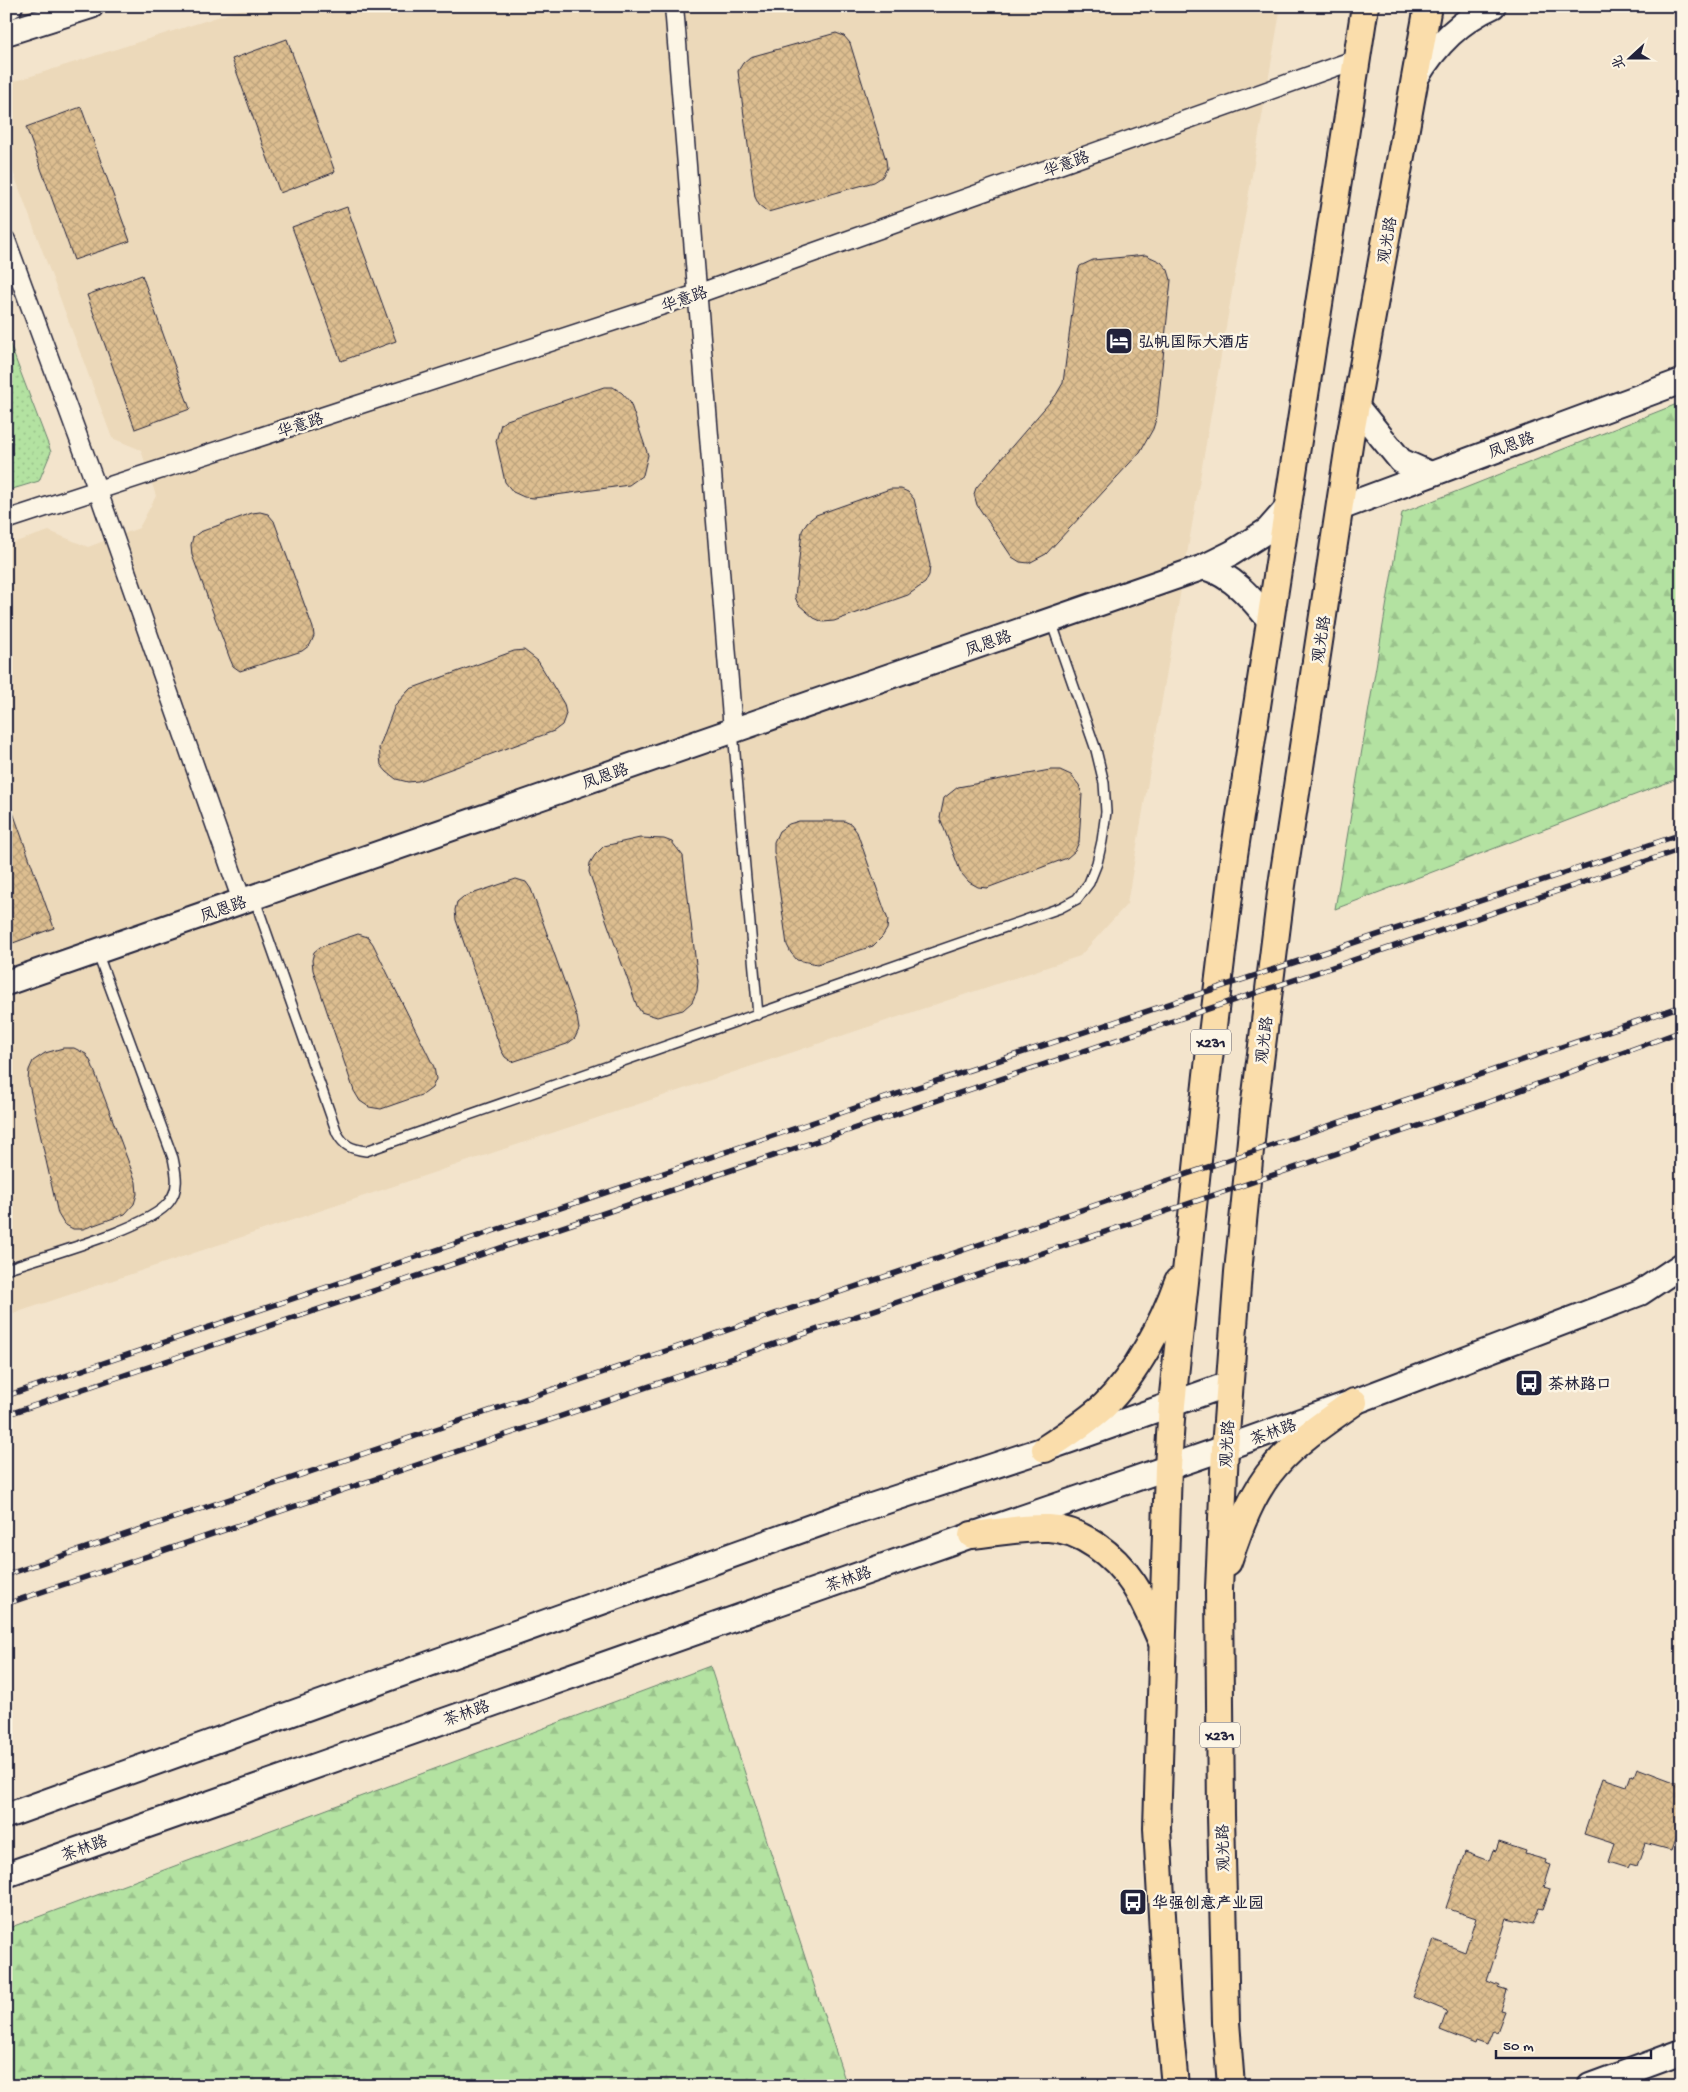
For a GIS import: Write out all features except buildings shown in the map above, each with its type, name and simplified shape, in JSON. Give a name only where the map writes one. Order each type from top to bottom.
[{"type":"main road","name":"X231","points":[[1175,2086],[1167,2002],[1157,1828],[1168,1467],[1172,1404],[1207,1075],[1234,855],[1365,6]]},
{"type":"main road","name":"观光路","points":[[1231,2086],[1226,2022],[1221,1815],[1220,1589],[1225,1448],[1254,1110],[1278,914],[1356,406],[1428,6]]},
{"type":"main road","points":[[1045,1449],[1075,1429],[1105,1405],[1126,1379],[1146,1350],[1161,1322],[1190,1248]]},
{"type":"main road","points":[[1220,1589],[1235,1539],[1252,1500],[1275,1466],[1302,1439],[1354,1402]]},
{"type":"main road","points":[[972,1535],[1048,1528],[1071,1533],[1096,1544],[1132,1581],[1148,1610],[1163,1645]]},
{"type":"street","points":[[6,33],[91,6]]},
{"type":"street","points":[[674,6],[733,730]]},
{"type":"street","points":[[1415,80],[1437,47],[1450,33],[1466,21],[1493,6]]},
{"type":"street","name":"华意路","points":[[6,520],[697,294],[1357,59]]},
{"type":"street","points":[[6,240],[248,899]]},
{"type":"street","name":"凤恩路","points":[[1340,508],[1682,381]]},
{"type":"street","points":[[1356,406],[1401,461],[1430,474]]},
{"type":"street","name":"凤恩路","points":[[6,983],[1204,567],[1232,553],[1262,534],[1288,506]]},
{"type":"street","points":[[1204,567],[1216,570],[1245,591],[1271,622]]},
{"type":"street","name":"茶林路","points":[[6,1875],[1354,1402],[1640,1293],[1682,1265]]},
{"type":"street","points":[[6,1816],[844,1515],[1045,1449],[1230,1384]]},
{"type":"street","points":[[1590,2086],[1682,2052]]},
{"type":"lane","points":[[248,899],[337,1133],[343,1144],[352,1150],[366,1151],[758,1015],[1060,908],[1077,899],[1089,883],[1097,863],[1102,841],[1106,812],[1104,783],[1096,750],[1051,620]]},
{"type":"lane","points":[[733,730],[758,1015]]},
{"type":"lane","points":[[6,1269],[124,1229],[149,1218],[169,1202],[177,1184],[173,1158],[97,952]]},
{"type":"shaded area","points":[[252,6],[1281,6],[1127,904],[1080,956],[6,1316],[6,545],[49,531],[88,547],[139,528],[156,496],[141,450],[112,438],[6,153],[6,84]]},
{"type":"green space","points":[[6,334],[51,452],[39,481],[6,491]]},
{"type":"green space","points":[[1682,402],[1682,777],[1335,909],[1402,513]]},
{"type":"green space","points":[[710,1666],[847,2086],[6,2086],[6,1929]]},
{"type":"railway","points":[[6,1396],[867,1104],[1682,834]]},
{"type":"railway","points":[[6,1415],[1682,849]]},
{"type":"railway","points":[[6,1575],[1682,1006]]},
{"type":"railway","points":[[6,1604],[1483,1104],[1682,1031]]},
{"type":"place","name":"弘帆国际大酒店","points":[[1119,341]]},
{"type":"place","name":"茶林路口","points":[[1529,1383]]},
{"type":"place","name":"华强创意产业园","points":[[1133,1902]]}]
